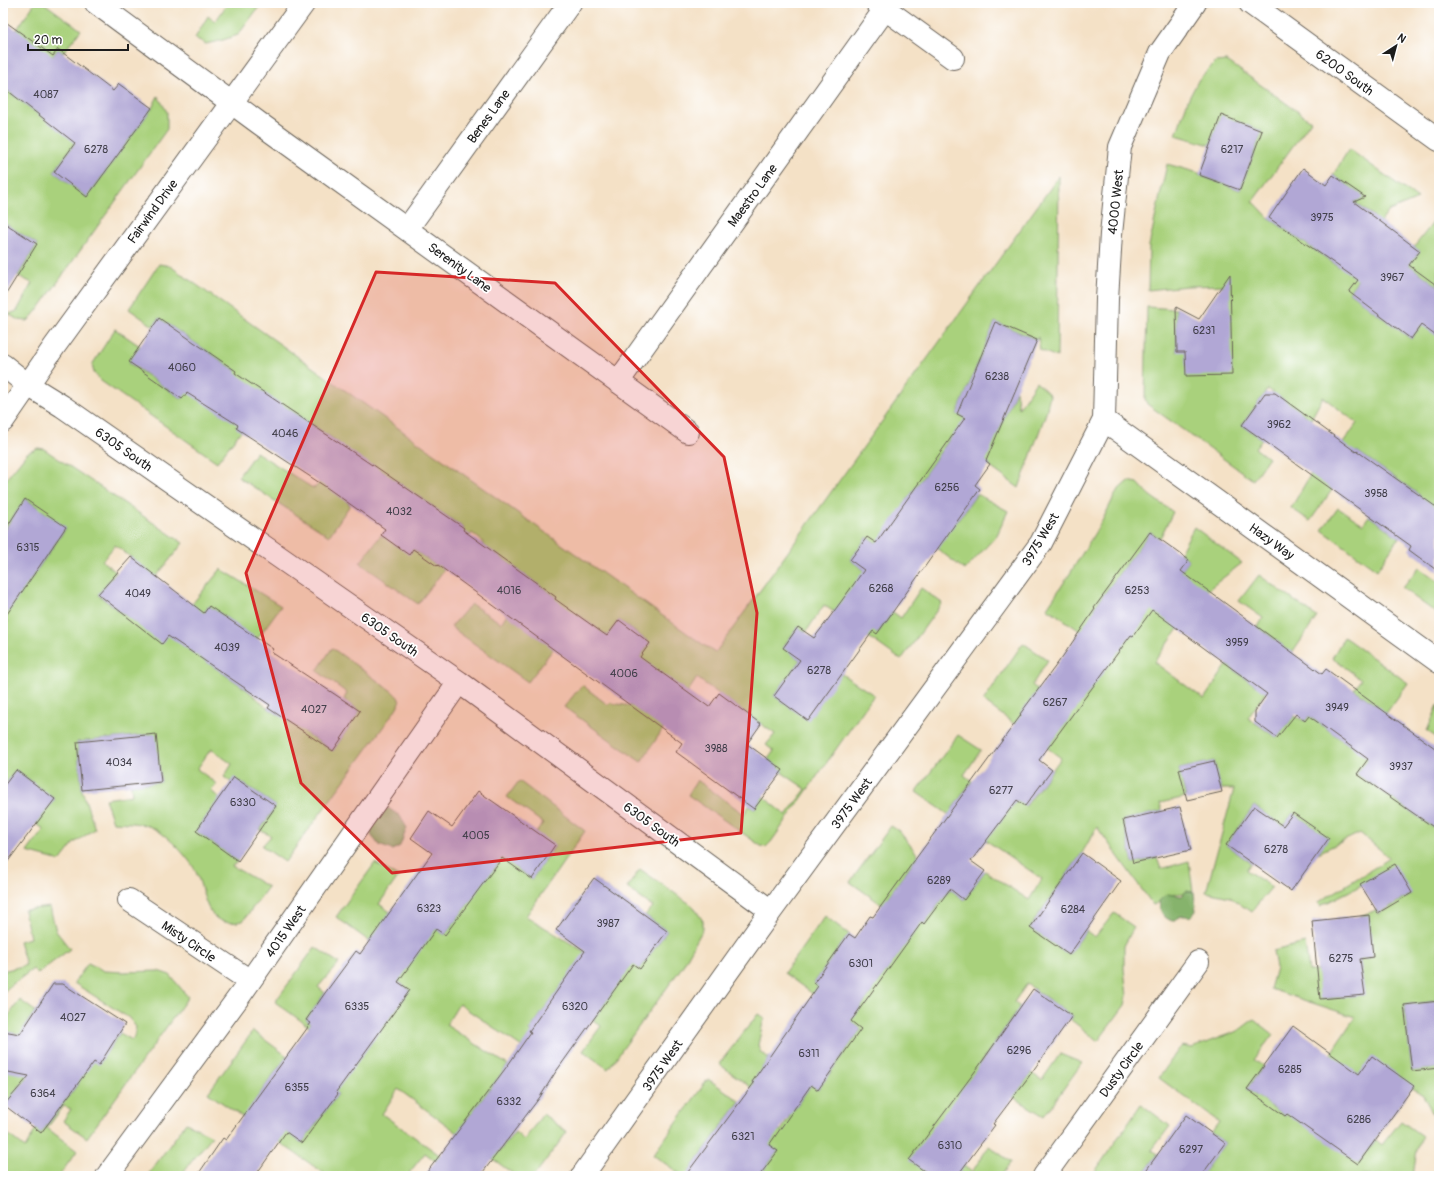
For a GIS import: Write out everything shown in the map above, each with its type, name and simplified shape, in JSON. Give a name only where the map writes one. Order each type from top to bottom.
[{"type":"street","name":"Serenity Lane","points":[[96,3],[231,103],[688,432]]},
{"type":"street","name":"Fairwind Drive","points":[[3,421],[54,348],[304,3]]},
{"type":"street","name":"Benes Lane","points":[[407,229],[570,3]]},
{"type":"street","name":"4000 West","points":[[1104,420],[1107,299],[1111,234],[1120,147],[1160,53],[1195,3]]},
{"type":"street","name":"6200 South","points":[[1250,3],[1439,140]]},
{"type":"street","points":[[881,6],[953,58]]},
{"type":"street","name":"Maestro Lane","points":[[618,382],[881,6]]},
{"type":"street","name":"6305 South","points":[[3,365],[28,385],[62,406],[459,682],[771,911]]},
{"type":"street","name":"Hazy Way","points":[[1104,420],[1439,662]]},
{"type":"street","name":"3975 West","points":[[582,1176],[771,911],[1041,542],[1104,420]]},
{"type":"street","name":"4015 West","points":[[107,1176],[250,982],[459,682]]},
{"type":"street","name":"Misty Circle","points":[[129,900],[250,982]]},
{"type":"street","name":"Dusty Circle","points":[[1044,1176],[1198,962]]},
{"type":"highlighted area","points":[[376,272],[555,283],[724,457],[757,613],[741,833],[392,873],[301,783],[246,573]]},
{"type":"green space","points":[[35,3],[44,3],[81,30],[63,53],[58,49],[47,64],[15,32]]},
{"type":"green space","points":[[228,3],[262,3],[238,35],[206,44],[195,38],[208,16],[215,22]]},
{"type":"green space","points":[[1226,61],[1311,121],[1253,201],[1269,218],[1339,267],[1374,216],[1354,202],[1364,197],[1333,175],[1349,149],[1418,199],[1389,211],[1357,253],[1370,263],[1349,292],[1411,339],[1439,302],[1439,509],[1436,512],[1422,503],[1377,570],[1322,530],[1338,508],[1363,524],[1369,516],[1394,534],[1421,496],[1357,451],[1330,488],[1332,490],[1310,521],[1291,508],[1312,472],[1324,471],[1357,423],[1323,397],[1311,419],[1268,389],[1242,425],[1262,439],[1255,448],[1268,458],[1253,480],[1147,404],[1145,399],[1147,307],[1176,309],[1177,352],[1230,285],[1187,286],[1148,290],[1149,246],[1167,164],[1199,173],[1199,175],[1240,190],[1262,131],[1221,116],[1210,145],[1176,135],[1188,100],[1199,79],[1216,62]]},
{"type":"green space","points":[[94,76],[96,80],[87,126],[54,172],[87,197],[152,108],[158,96],[167,112],[167,129],[40,307],[28,321],[18,320],[9,314],[17,311],[32,283],[18,276],[37,244],[3,222],[3,87],[55,127]]},
{"type":"green space","points":[[1059,176],[1057,357],[1040,350],[1038,337],[1037,340],[995,322],[957,414],[998,432],[1016,391],[1019,408],[1036,382],[1050,395],[1046,413],[1019,488],[989,466],[990,464],[951,437],[900,510],[956,523],[977,494],[1008,511],[997,535],[965,570],[906,525],[881,546],[867,537],[850,560],[864,570],[877,634],[893,612],[901,618],[921,588],[942,603],[901,660],[824,605],[806,632],[798,627],[783,647],[800,660],[774,696],[808,720],[840,673],[874,695],[766,847],[761,846],[688,795],[697,780],[744,814],[749,806],[754,809],[763,796],[786,815],[806,789],[781,772],[782,770],[768,759],[774,751],[766,745],[775,734],[697,678],[641,762],[564,707],[582,685],[608,705],[610,703],[632,706],[640,657],[650,643],[619,620],[607,636],[579,615],[528,682],[451,627],[471,604],[501,623],[507,614],[532,632],[556,597],[482,544],[483,542],[472,533],[418,604],[360,563],[381,535],[409,554],[413,549],[437,566],[464,528],[372,464],[346,501],[350,505],[329,536],[238,477],[256,452],[311,487],[315,488],[341,453],[338,442],[261,391],[237,427],[241,431],[217,462],[101,381],[94,373],[92,365],[115,329],[140,346],[129,363],[182,399],[187,392],[236,371],[159,318],[153,326],[129,309],[159,264],[170,266],[715,653]]},
{"type":"green space","points":[[1439,215],[1439,287],[1409,265],[1420,251],[1414,247]]},
{"type":"green space","points":[[38,448],[44,449],[183,543],[156,577],[115,545],[102,561],[116,572],[98,595],[141,627],[192,604],[221,569],[281,606],[257,639],[209,606],[182,645],[246,689],[268,708],[333,751],[360,711],[344,699],[347,693],[317,671],[332,648],[398,697],[400,702],[394,712],[285,862],[262,846],[271,836],[260,830],[276,806],[240,781],[236,786],[224,777],[232,764],[211,749],[197,769],[217,784],[211,791],[220,798],[196,831],[238,861],[232,866],[268,887],[243,921],[230,923],[220,920],[213,915],[204,898],[194,868],[182,852],[166,836],[145,825],[113,822],[105,799],[132,795],[131,785],[161,782],[155,734],[77,742],[82,790],[95,829],[74,843],[60,861],[27,852],[44,829],[36,824],[55,799],[16,770],[3,787],[3,628],[8,621],[3,618],[3,562],[30,580],[66,528],[26,499],[3,531],[3,483],[27,453]]},
{"type":"green space","points":[[1128,481],[1138,483],[1149,495],[1173,512],[1160,538],[1150,532],[1094,608],[1132,636],[1189,560],[1180,553],[1194,527],[1242,563],[1205,592],[1154,662],[1204,699],[1227,665],[1256,686],[1285,647],[1258,627],[1263,618],[1239,601],[1259,575],[1317,617],[1248,718],[1277,738],[1294,716],[1305,721],[1309,716],[1349,745],[1377,706],[1354,689],[1361,679],[1332,658],[1344,637],[1408,683],[1359,751],[1369,758],[1357,774],[1433,827],[1439,819],[1439,828],[1437,831],[1439,833],[1439,1001],[1404,1005],[1412,1071],[1439,1068],[1439,1117],[1436,1120],[1423,1095],[1412,1088],[1358,1164],[1375,1141],[1381,1146],[1401,1121],[1422,1136],[1417,1150],[1413,1176],[1201,1176],[1225,1143],[1211,1133],[1219,1122],[1159,1078],[1178,1050],[1182,1046],[1192,1048],[1238,1031],[1254,1019],[1273,1034],[1254,1060],[1263,1066],[1247,1089],[1285,1116],[1355,1017],[1270,989],[1276,968],[1273,951],[1305,943],[1309,971],[1318,971],[1321,999],[1364,995],[1360,959],[1373,957],[1360,916],[1376,910],[1378,914],[1411,894],[1396,868],[1320,906],[1319,902],[1390,858],[1360,833],[1318,853],[1328,838],[1293,813],[1283,826],[1254,806],[1226,845],[1251,863],[1246,870],[1272,887],[1251,912],[1230,897],[1206,892],[1234,789],[1221,789],[1214,761],[1179,769],[1186,797],[1160,803],[1162,811],[1123,820],[1133,863],[1157,858],[1161,869],[1189,861],[1193,892],[1176,894],[1153,905],[1097,827],[1082,853],[1030,927],[1069,955],[1086,931],[1095,937],[1114,913],[1134,927],[1124,946],[1124,969],[1127,996],[1125,1005],[1098,1041],[1070,1019],[1072,1016],[1027,984],[1014,1002],[1020,1007],[979,1065],[1017,1092],[1031,1073],[1042,1080],[1060,1054],[1082,1063],[1044,1116],[1008,1094],[910,1160],[931,1176],[759,1176],[778,1151],[766,1143],[777,1129],[781,1131],[790,1116],[719,1064],[758,1014],[764,1018],[758,1045],[761,1053],[769,1058],[752,1082],[793,1111],[811,1085],[818,1090],[861,1029],[784,973],[825,916],[849,934],[814,983],[856,1014],[916,929],[850,882],[891,826],[899,831],[918,855],[888,897],[924,924],[950,889],[964,900],[985,871],[1029,900],[1042,879],[916,792],[958,735],[981,750],[964,775],[972,781],[952,809],[989,836],[1017,800],[1026,806],[1061,758],[983,701],[1023,643],[1048,660],[1032,685],[1038,690],[1020,714],[1054,739],[1113,654],[1047,608],[1102,521],[1117,491]]},
{"type":"green space","points":[[1419,567],[1439,582],[1439,615],[1402,588]]},
{"type":"green space","points":[[1438,705],[1439,706],[1439,739],[1427,731]]},
{"type":"green space","points":[[519,781],[585,831],[526,916],[598,960],[608,946],[640,969],[667,931],[645,915],[653,907],[627,888],[640,869],[693,906],[703,921],[703,929],[682,967],[608,1069],[583,1051],[601,1026],[593,1020],[613,991],[576,965],[529,1031],[534,1035],[525,1049],[459,1004],[446,1025],[508,1065],[462,1126],[498,1153],[515,1132],[524,1140],[543,1114],[567,1132],[534,1176],[516,1176],[398,1089],[382,1114],[469,1176],[455,1176],[425,1153],[409,1173],[413,1176],[328,1176],[208,1093],[253,1031],[287,1056],[251,1106],[302,1143],[338,1094],[321,1081],[340,1049],[275,1002],[315,947],[339,963],[318,987],[325,993],[306,1020],[359,1059],[410,990],[370,961],[377,947],[336,917],[375,863],[398,877],[379,904],[390,912],[436,929],[445,935],[468,904],[447,840],[492,872],[502,858],[532,879],[555,846],[536,833],[543,823],[507,797]]},
{"type":"green space","points":[[388,808],[400,816],[407,828],[400,846],[392,850],[379,845],[371,835],[372,826],[375,819]]},
{"type":"green space","points":[[1186,891],[1194,892],[1196,911],[1194,914],[1190,916],[1181,916],[1172,921],[1166,918],[1161,911],[1159,901],[1167,894],[1182,896]]},
{"type":"green space","points":[[50,907],[56,931],[70,949],[37,974],[33,969],[3,993],[3,971],[26,965],[19,941],[30,938],[24,910]]},
{"type":"green space","points":[[88,963],[104,971],[158,971],[170,975],[188,997],[87,1138],[63,1121],[71,1109],[64,1106],[47,1128],[77,1151],[59,1176],[3,1176],[3,1130],[25,1148],[36,1129],[41,1133],[78,1084],[41,1057],[8,1102],[3,1099],[3,1071],[15,1033],[3,1031],[3,1021],[4,1022],[20,1000],[35,1011],[23,1029],[60,1053],[66,1044],[99,1064],[120,1033],[132,1040],[134,1037],[136,1027],[129,1018],[74,983]]},
{"type":"green space","points":[[708,1079],[740,1101],[689,1171],[695,1176],[683,1176],[653,1155]]},
{"type":"green space","points":[[1141,1104],[1170,1126],[1152,1150],[1158,1154],[1142,1176],[1092,1176]]},
{"type":"green space","points":[[186,1123],[212,1136],[184,1171],[191,1176],[147,1176]]},
{"type":"green space","points":[[989,1146],[1011,1162],[1001,1176],[957,1176],[964,1166],[972,1172]]},
{"type":"building","points":[[3,20],[53,56],[58,49],[113,91],[119,84],[152,108],[87,197],[54,172],[75,143],[3,87]]},
{"type":"building","points":[[1221,115],[1262,131],[1240,190],[1199,175]]},
{"type":"building","points":[[1303,168],[1326,185],[1333,175],[1365,197],[1354,202],[1420,251],[1409,265],[1439,287],[1439,338],[1421,325],[1411,339],[1349,292],[1358,280],[1269,218]]},
{"type":"building","points":[[3,222],[37,244],[3,299]]},
{"type":"building","points":[[1230,274],[1232,375],[1186,376],[1185,352],[1177,352],[1176,307],[1199,319]]},
{"type":"building","points":[[159,318],[236,371],[235,373],[372,464],[464,528],[463,530],[607,636],[619,620],[650,643],[640,657],[709,707],[719,693],[761,724],[747,744],[783,770],[754,809],[676,752],[682,743],[438,565],[437,566],[413,549],[409,555],[381,535],[385,529],[326,487],[236,428],[238,425],[187,393],[182,399],[129,362]]},
{"type":"building","points":[[995,322],[1037,340],[986,461],[990,464],[975,485],[980,489],[877,634],[873,631],[808,721],[774,696],[800,660],[783,648],[798,627],[814,638],[864,570],[850,560],[867,537],[876,543],[965,418],[957,414]]},
{"type":"building","points":[[1265,393],[1275,393],[1356,452],[1357,451],[1439,509],[1439,572],[1409,550],[1411,546],[1242,425]]},
{"type":"building","points":[[25,499],[66,527],[3,620],[3,533]]},
{"type":"building","points":[[1150,532],[1189,560],[1181,571],[1322,674],[1326,669],[1439,751],[1439,831],[1357,774],[1368,759],[1309,716],[1305,721],[1296,714],[1277,738],[1255,722],[1255,711],[1267,694],[1152,610],[1133,636],[1131,635],[1039,760],[1052,770],[1025,806],[1017,800],[971,861],[985,871],[964,900],[950,889],[924,924],[922,922],[851,1021],[861,1029],[818,1090],[811,1085],[769,1145],[778,1151],[759,1176],[685,1176],[754,1083],[752,1082],[818,986],[814,983],[849,934],[855,938],[870,916],[873,917],[1021,715],[1020,714],[1063,656],[1095,609],[1094,608]]},
{"type":"building","points":[[131,557],[204,613],[209,606],[273,649],[271,652],[360,711],[333,751],[268,708],[270,705],[168,636],[162,644],[98,594]]},
{"type":"building","points":[[156,734],[161,782],[82,790],[77,742]]},
{"type":"building","points":[[1214,761],[1222,792],[1187,800],[1179,769]]},
{"type":"building","points":[[16,770],[55,799],[3,868],[3,787]]},
{"type":"building","points":[[234,777],[276,806],[238,861],[196,831]]},
{"type":"building","points":[[478,791],[555,845],[532,879],[502,858],[445,935],[436,929],[398,982],[410,990],[336,1092],[338,1094],[302,1143],[286,1132],[255,1176],[197,1176],[223,1138],[226,1140],[311,1023],[306,1020],[325,993],[356,951],[360,954],[432,853],[411,838],[429,811],[452,827]]},
{"type":"building","points":[[1254,806],[1283,826],[1293,813],[1329,838],[1291,891],[1226,845]]},
{"type":"building","points":[[1180,807],[1191,850],[1133,863],[1123,820]]},
{"type":"building","points":[[1082,853],[1121,881],[1069,955],[1030,928]]},
{"type":"building","points":[[1395,864],[1412,893],[1378,913],[1360,884]]},
{"type":"building","points":[[594,878],[667,931],[640,969],[633,964],[555,1073],[540,1097],[480,1176],[424,1176],[508,1065],[531,1032],[529,1031],[585,951],[556,930]]},
{"type":"building","points":[[1369,915],[1373,957],[1360,959],[1365,995],[1320,999],[1312,921]]},
{"type":"building","points":[[53,984],[63,984],[125,1024],[99,1065],[94,1062],[41,1133],[4,1105],[29,1076],[3,1071],[3,1031],[20,1034]]},
{"type":"building","points":[[1033,989],[1072,1016],[957,1176],[931,1176],[909,1160],[979,1066]]},
{"type":"building","points":[[1439,1001],[1439,1068],[1412,1071],[1404,1005]]},
{"type":"building","points":[[1293,1026],[1359,1074],[1372,1056],[1414,1086],[1358,1164],[1287,1114],[1285,1116],[1247,1089]]},
{"type":"building","points":[[1186,1115],[1225,1143],[1201,1176],[1142,1176]]}]
